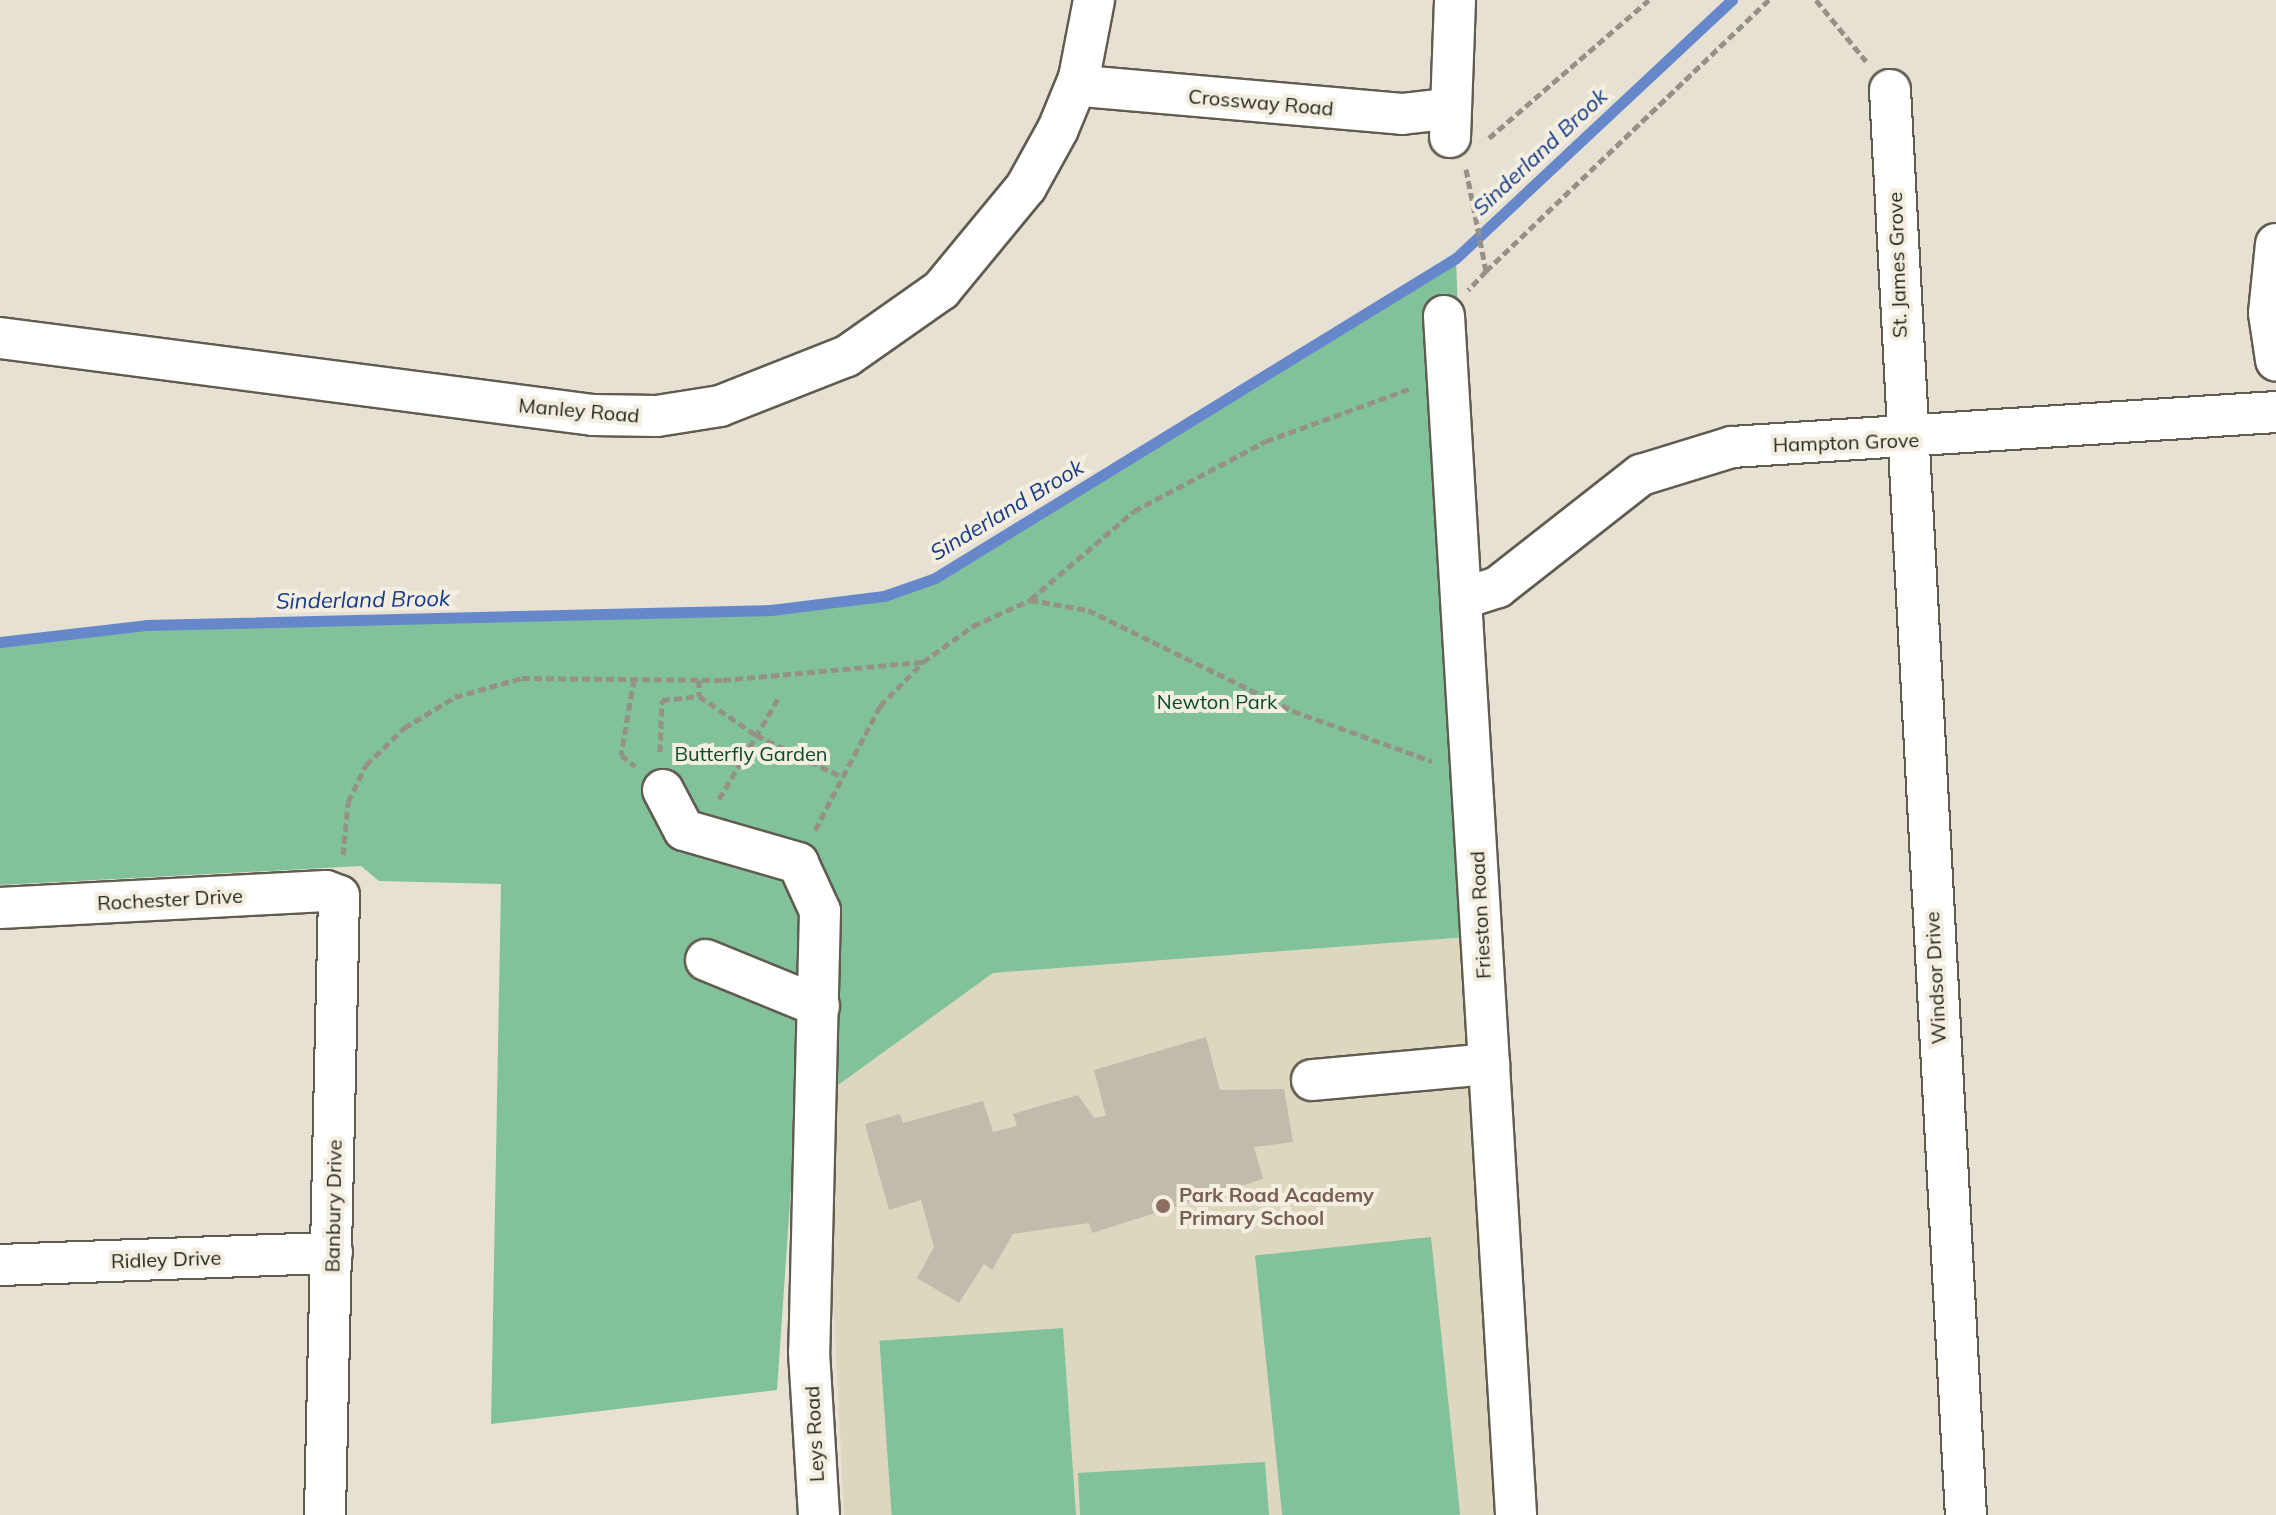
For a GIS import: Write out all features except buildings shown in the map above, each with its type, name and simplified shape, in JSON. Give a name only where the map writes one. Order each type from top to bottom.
[{"type":"street","name":"Manley Road","points":[[0,338],[593,415],[657,416],[720,406],[847,356],[941,290],[1026,187],[1079,78],[1094,0]]},
{"type":"street","points":[[1453,135],[1455,0]]},
{"type":"street","name":"Crossway Road","points":[[1079,78],[1094,87],[1402,114],[1453,135]]},
{"type":"street","name":"St. James Grove","points":[[1890,90],[1904,441]]},
{"type":"street","points":[[2276,244],[2269,313],[2276,360]]},
{"type":"street","name":"Frieston Road","points":[[1444,316],[1516,1515]]},
{"type":"street","name":"Hampton Grove","points":[[1461,599],[1498,587],[1641,475],[1670,462],[1732,447],[1904,441],[2276,412]]},
{"type":"street","name":"Windsor Drive","points":[[1904,441],[1966,1515]]},
{"type":"street","points":[[664,773],[684,830],[798,863]]},
{"type":"street","name":"Leys Road","points":[[798,863],[824,932],[809,1352],[819,1515]]},
{"type":"street","name":"Rochester Drive","points":[[0,908],[326,891],[339,896]]},
{"type":"street","name":"Banbury Drive","points":[[325,1515],[339,896]]},
{"type":"street","points":[[706,960],[819,1006]]},
{"type":"street","points":[[1312,1080],[1489,1064]]},
{"type":"street","name":"Ridley Drive","points":[[0,1265],[332,1253]]},
{"type":"path","points":[[1484,262],[1453,135],[1649,0]]},
{"type":"path","points":[[1486,271],[1769,0]]},
{"type":"path","points":[[1816,0],[1890,90]]},
{"type":"path","points":[[798,863],[880,706],[923,662],[973,626],[1030,600],[1134,511],[1266,441],[1447,375]]},
{"type":"path","points":[[1030,600],[1088,610],[1293,711],[1471,776]]},
{"type":"path","points":[[339,896],[348,802],[366,765],[404,728],[455,697],[522,678],[699,680],[923,662]]},
{"type":"path","points":[[634,679],[621,755],[664,773]]},
{"type":"path","points":[[699,680],[699,696]]},
{"type":"path","points":[[664,773],[657,748],[662,700],[699,696],[756,735],[842,777]]},
{"type":"path","points":[[708,798],[722,800],[779,697]]},
{"type":"shaded area","name":"Park Road Academy Primary School","points":[[1481,936],[1516,1515],[844,1515],[823,1096],[993,973]]},
{"type":"green space","name":"Newton Park","points":[[1456,258],[1481,936],[993,973],[823,1096],[813,1173],[792,1173],[777,1390],[491,1424],[501,884],[379,881],[361,866],[0,885],[0,642],[146,625],[771,610],[884,596],[935,578]]},
{"type":"green space","points":[[1431,1237],[1460,1514],[1282,1515],[1255,1256]]},
{"type":"green space","points":[[1063,1328],[1076,1515],[892,1515],[879,1341]]},
{"type":"green space","points":[[1265,1462],[1269,1515],[1080,1515],[1078,1473]]},
{"type":"waterway","name":"Sinderland Brook","points":[[0,642],[146,625],[771,610],[884,596],[935,578],[1456,258],[1732,0]]},
{"type":"place","name":"Park Road Academy Primary School","points":[[1163,1206]]},
{"type":"park label","name":"Butterfly Garden","points":[[751,753]]}]
